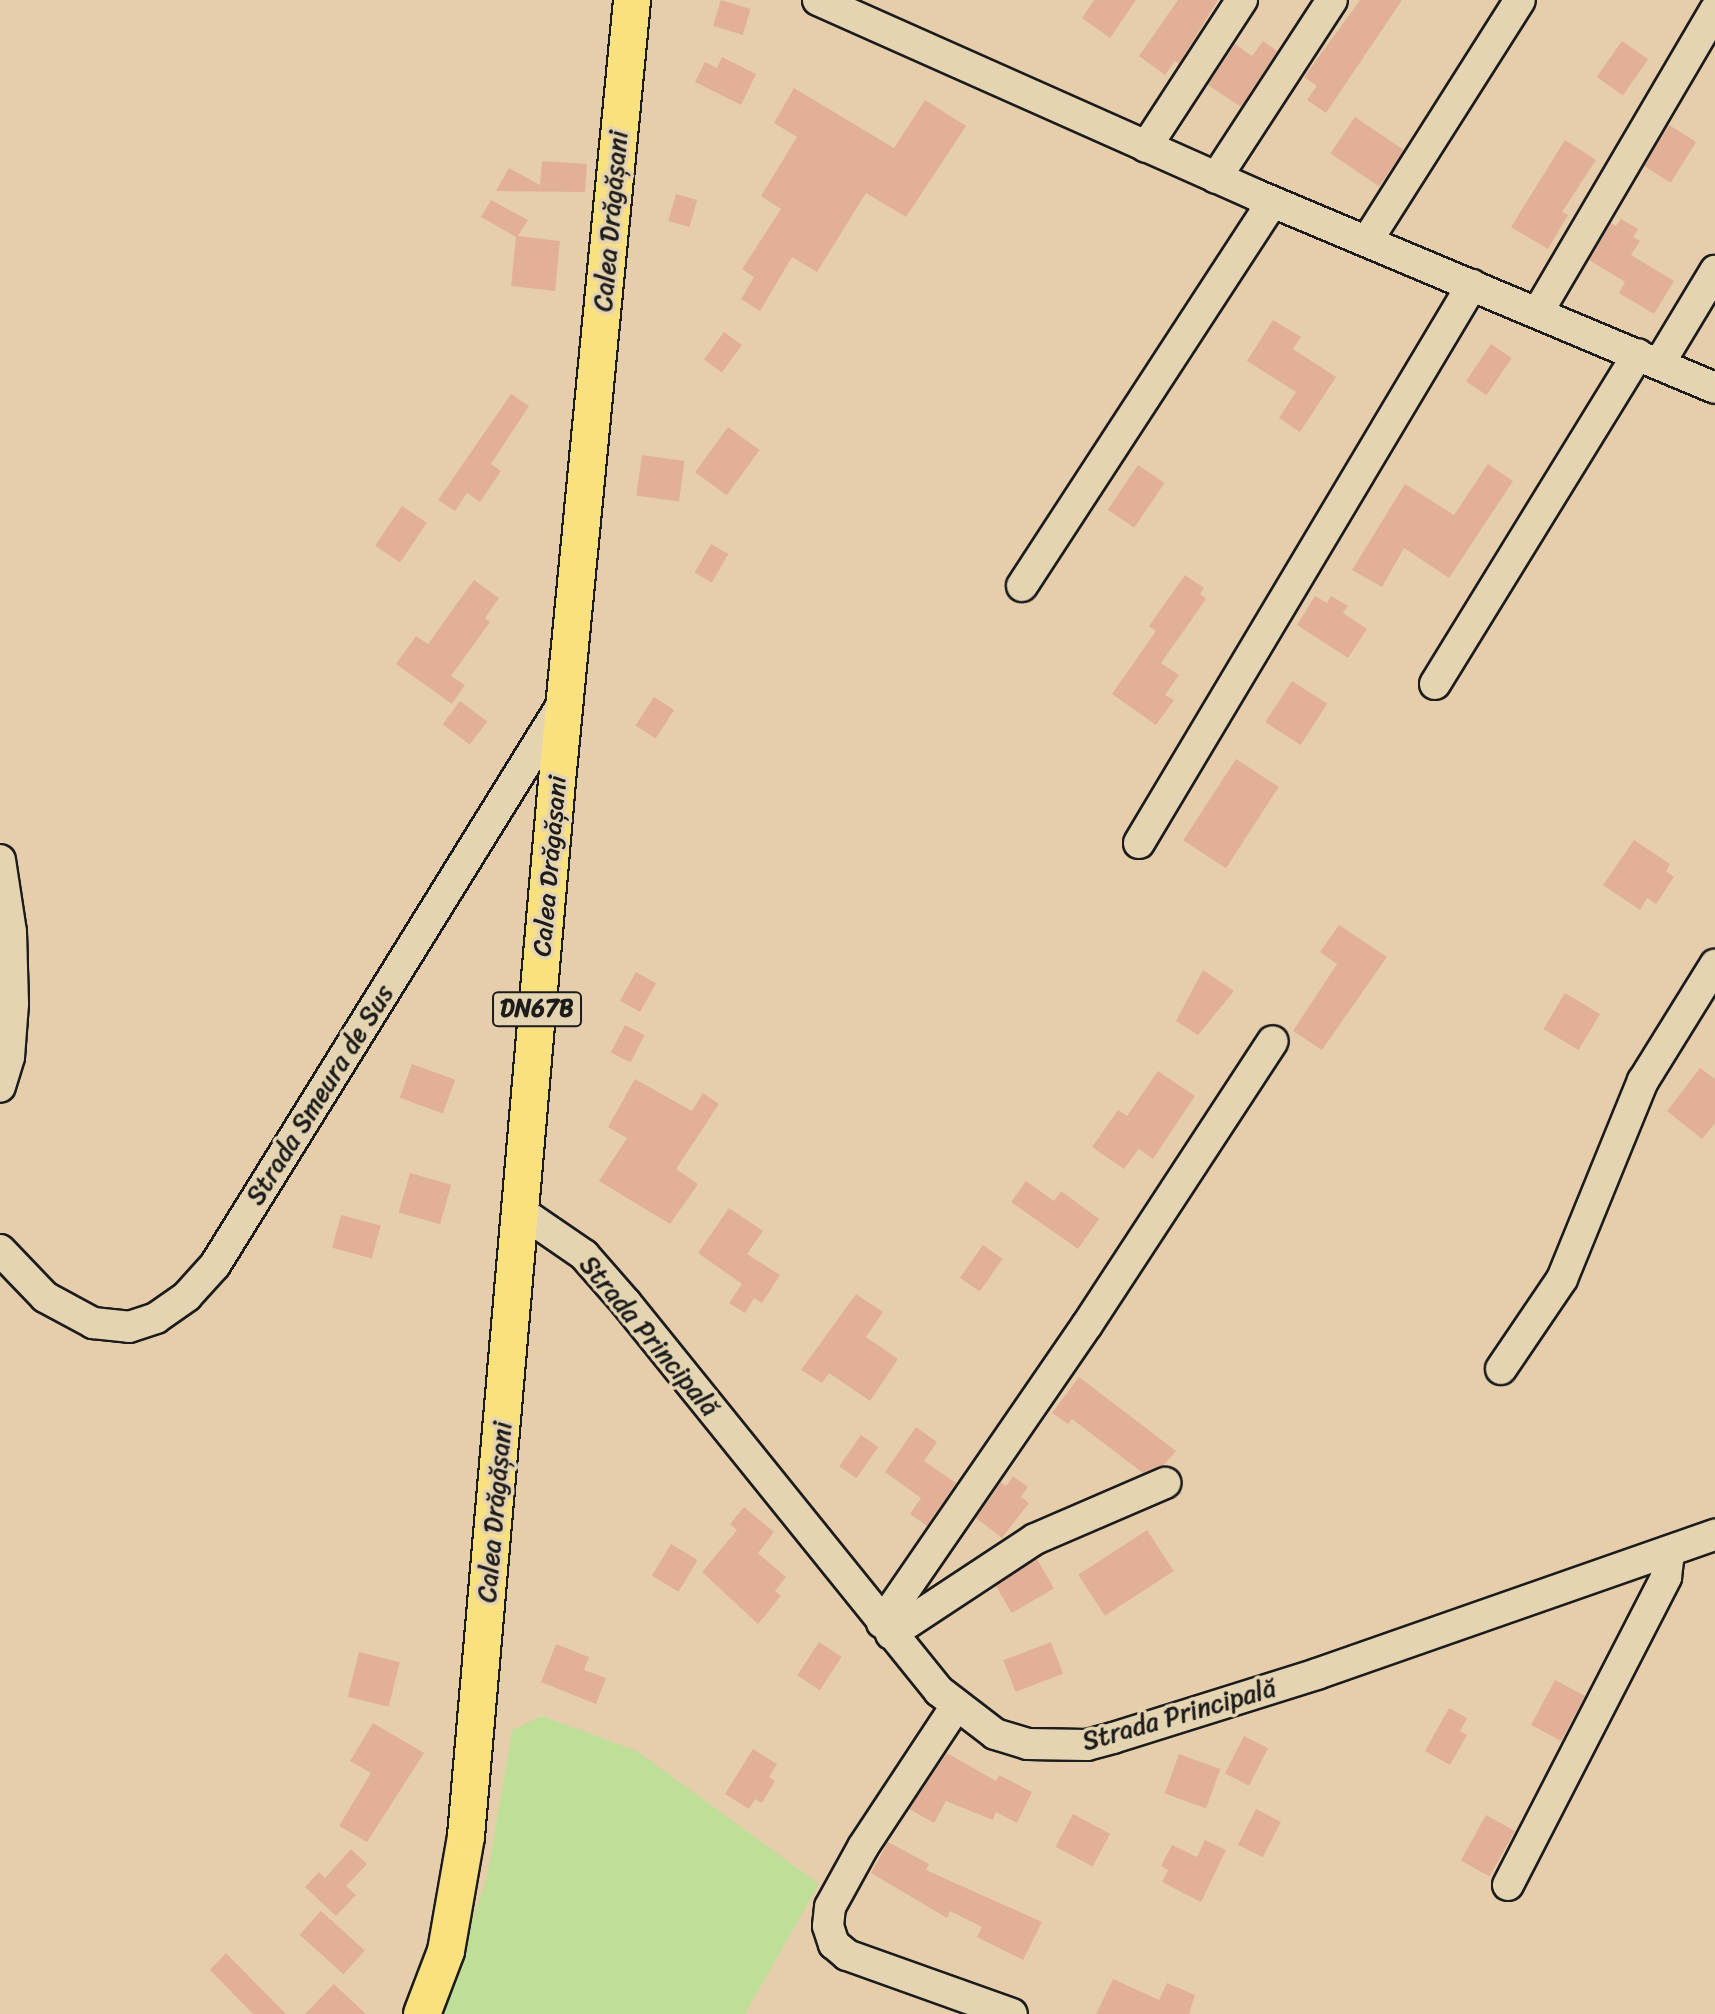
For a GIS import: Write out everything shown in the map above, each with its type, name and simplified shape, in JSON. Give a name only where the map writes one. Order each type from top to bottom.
[{"type":"main road","name":"Calea Drăgășani","points":[[422,2014],[446,1951],[466,1836],[565,700],[632,0]]},
{"type":"street","points":[[1146,147],[1242,0]]},
{"type":"street","points":[[1216,178],[1332,0]]},
{"type":"street","points":[[1367,241],[1520,0]]},
{"type":"street","points":[[828,2],[1216,178],[1715,388]]},
{"type":"street","points":[[1538,312],[1715,10]]},
{"type":"street","points":[[1022,586],[1272,202]]},
{"type":"street","points":[[1435,684],[1648,359],[1715,271]]},
{"type":"street","points":[[1139,843],[1472,285]]},
{"type":"street","name":"Strada Smeura de Sus","points":[[0,1250],[45,1297],[93,1323],[129,1327],[156,1318],[187,1296],[215,1265],[565,700]]},
{"type":"street","points":[[0,860],[11,932],[13,1004],[9,1057],[0,1087]]},
{"type":"street","points":[[1501,1369],[1562,1279],[1643,1081],[1715,965]]},
{"type":"street","points":[[886,1628],[1273,1041]]},
{"type":"street","name":"Strada Principală","points":[[520,1211],[584,1255],[626,1303],[886,1628],[956,1706],[995,1734],[1028,1744],[1087,1745],[1317,1674],[1715,1535]]},
{"type":"street","points":[[886,1628],[1035,1539],[1165,1483]]},
{"type":"street","points":[[1508,1885],[1666,1577],[1669,1551]]},
{"type":"street","points":[[956,1706],[863,1847],[830,1907],[828,1926],[834,1944],[847,1955],[1012,2014]]},
{"type":"green space","points":[[542,1716],[637,1751],[819,1884],[745,2014],[439,2014],[487,1877],[512,1730]]},
{"type":"building","points":[[721,0],[751,9],[743,35],[713,26]]},
{"type":"building","points":[[1094,0],[1136,0],[1110,38],[1082,18]]},
{"type":"building","points":[[1178,0],[1218,0],[1179,64],[1175,61],[1165,75],[1139,56]]},
{"type":"building","points":[[1360,0],[1402,0],[1326,113],[1307,100],[1317,86],[1304,77]]},
{"type":"building","points":[[1263,41],[1277,51],[1241,107],[1208,85],[1235,44],[1252,56]]},
{"type":"building","points":[[1622,41],[1648,59],[1623,95],[1597,77]]},
{"type":"building","points":[[722,57],[756,74],[741,105],[695,82],[705,62],[717,68]]},
{"type":"building","points":[[794,88],[894,148],[925,100],[966,126],[906,217],[866,193],[817,272],[792,257],[760,311],[741,299],[754,277],[742,269],[781,209],[761,196],[797,137],[774,123]]},
{"type":"building","points":[[1355,117],[1404,150],[1379,186],[1330,153]]},
{"type":"building","points":[[1669,125],[1696,142],[1671,183],[1644,166]]},
{"type":"building","points":[[1565,140],[1596,160],[1562,212],[1568,215],[1548,249],[1511,227]]},
{"type":"building","points":[[542,161],[587,164],[585,192],[496,191],[509,168],[540,185]]},
{"type":"building","points":[[676,194],[697,200],[689,227],[668,221]]},
{"type":"building","points":[[491,200],[528,220],[518,236],[560,241],[555,291],[511,286],[516,237],[481,217]]},
{"type":"building","points":[[1621,219],[1638,229],[1633,237],[1640,241],[1631,255],[1674,281],[1654,314],[1619,293],[1625,282],[1589,260],[1611,223],[1616,226]]},
{"type":"building","points":[[1273,320],[1301,337],[1293,349],[1336,377],[1300,432],[1279,418],[1296,392],[1247,361]]},
{"type":"building","points":[[724,332],[742,345],[722,372],[704,360]]},
{"type":"building","points":[[1491,344],[1512,358],[1487,395],[1466,381]]},
{"type":"building","points":[[511,394],[529,406],[491,464],[501,471],[480,502],[467,493],[455,511],[438,500]]},
{"type":"building","points":[[728,427],[760,450],[727,495],[695,472]]},
{"type":"building","points":[[642,455],[685,461],[679,502],[636,496]]},
{"type":"building","points":[[1488,464],[1513,481],[1449,578],[1404,548],[1382,587],[1352,570],[1405,484],[1454,515]]},
{"type":"building","points":[[1138,465],[1165,483],[1134,528],[1108,510]]},
{"type":"building","points":[[402,506],[427,523],[400,563],[375,546]]},
{"type":"building","points":[[711,544],[728,554],[712,583],[694,573]]},
{"type":"building","points":[[1185,575],[1204,588],[1200,594],[1206,599],[1161,663],[1179,675],[1165,695],[1174,700],[1156,725],[1112,694],[1156,631],[1149,626]]},
{"type":"building","points":[[474,580],[499,598],[485,618],[490,622],[451,676],[465,685],[452,704],[396,664],[416,636],[428,644]]},
{"type":"building","points":[[1315,596],[1327,603],[1331,596],[1348,606],[1343,613],[1367,629],[1348,658],[1297,625]]},
{"type":"building","points":[[1292,681],[1327,704],[1301,745],[1265,722]]},
{"type":"building","points":[[654,697],[674,710],[656,739],[635,726]]},
{"type":"building","points":[[460,701],[487,721],[470,745],[443,724]]},
{"type":"building","points":[[1236,759],[1279,787],[1226,868],[1183,840]]},
{"type":"building","points":[[1634,840],[1670,864],[1666,871],[1674,877],[1656,904],[1647,898],[1640,910],[1603,885]]},
{"type":"building","points":[[1339,925],[1387,957],[1322,1050],[1293,1031],[1337,964],[1320,952]]},
{"type":"building","points":[[1203,970],[1234,991],[1198,1035],[1176,1021]]},
{"type":"building","points":[[636,972],[656,983],[640,1012],[620,1001]]},
{"type":"building","points":[[1565,993],[1600,1014],[1579,1050],[1543,1029]]},
{"type":"building","points":[[625,1025],[645,1035],[631,1063],[611,1053]]},
{"type":"building","points":[[412,1064],[455,1080],[443,1114],[400,1098]]},
{"type":"building","points":[[1700,1068],[1715,1079],[1715,1123],[1702,1139],[1667,1111]]},
{"type":"building","points":[[1158,1071],[1195,1096],[1153,1159],[1139,1149],[1124,1169],[1092,1147],[1118,1110],[1127,1116]]},
{"type":"building","points":[[635,1079],[692,1111],[703,1093],[719,1104],[676,1169],[698,1184],[670,1224],[599,1181],[627,1138],[608,1127]]},
{"type":"building","points":[[410,1173],[451,1185],[440,1224],[399,1212]]},
{"type":"building","points":[[1026,1181],[1054,1201],[1061,1191],[1099,1219],[1078,1249],[1011,1202]]},
{"type":"building","points":[[729,1208],[763,1231],[747,1254],[780,1275],[762,1303],[754,1298],[745,1313],[729,1303],[742,1284],[698,1253]]},
{"type":"building","points":[[341,1215],[381,1226],[372,1258],[332,1248]]},
{"type":"building","points":[[983,1245],[1003,1259],[980,1292],[960,1278]]},
{"type":"building","points":[[856,1294],[883,1312],[866,1337],[898,1359],[870,1401],[829,1373],[822,1383],[801,1370]]},
{"type":"building","points":[[1079,1377],[1176,1451],[1163,1466],[1143,1473],[1072,1419],[1068,1424],[1052,1413]]},
{"type":"building","points":[[916,1427],[937,1442],[924,1461],[956,1483],[927,1526],[910,1514],[921,1498],[885,1472]]},
{"type":"building","points":[[861,1435],[878,1447],[856,1478],[839,1466]]},
{"type":"building","points":[[1013,1476],[1028,1487],[1021,1497],[1029,1503],[1002,1538],[976,1518],[1001,1482],[1006,1486]]},
{"type":"building","points":[[744,1507],[774,1532],[758,1553],[786,1577],[775,1591],[781,1596],[758,1624],[702,1572],[737,1530],[730,1524]]},
{"type":"building","points":[[1147,1530],[1174,1571],[1105,1616],[1078,1575]]},
{"type":"building","points":[[671,1544],[698,1560],[679,1592],[652,1576]]},
{"type":"building","points":[[1037,1559],[1054,1588],[1012,1613],[995,1584]]},
{"type":"building","points":[[819,1642],[842,1657],[820,1690],[797,1676]]},
{"type":"building","points":[[1051,1642],[1063,1674],[1016,1692],[1003,1660]]},
{"type":"building","points":[[556,1644],[589,1657],[584,1670],[606,1678],[596,1704],[541,1682]]},
{"type":"building","points":[[359,1652],[400,1662],[389,1707],[348,1697]]},
{"type":"building","points":[[1555,1680],[1585,1696],[1561,1741],[1531,1725]]},
{"type":"building","points":[[1449,1708],[1467,1718],[1460,1731],[1467,1735],[1450,1765],[1425,1751]]},
{"type":"building","points":[[373,1723],[424,1753],[367,1842],[339,1826],[371,1773],[350,1761]]},
{"type":"building","points":[[1244,1736],[1268,1748],[1249,1786],[1225,1773]]},
{"type":"building","points":[[753,1749],[777,1764],[769,1777],[775,1781],[762,1803],[755,1799],[749,1809],[725,1794]]},
{"type":"building","points":[[947,1753],[996,1781],[999,1775],[1032,1792],[1017,1823],[996,1812],[993,1820],[946,1801],[934,1823],[909,1809]]},
{"type":"building","points":[[1179,1754],[1220,1769],[1206,1809],[1165,1793]]},
{"type":"building","points":[[1256,1809],[1281,1822],[1263,1857],[1238,1845]]},
{"type":"building","points":[[1073,1814],[1110,1834],[1093,1866],[1056,1847]]},
{"type":"building","points":[[1486,1815],[1515,1831],[1490,1876],[1461,1860]]},
{"type":"building","points":[[1205,1840],[1226,1850],[1201,1902],[1162,1882],[1168,1870],[1161,1866],[1172,1845],[1197,1857]]},
{"type":"building","points":[[888,1842],[929,1864],[926,1870],[1042,1922],[1023,1960],[977,1937],[982,1927],[950,1911],[947,1918],[871,1873]]},
{"type":"building","points":[[351,1849],[367,1864],[346,1886],[356,1895],[336,1916],[305,1887],[319,1872],[325,1878]]},
{"type":"building","points":[[321,1911],[365,1950],[343,1974],[300,1935]]},
{"type":"building","points":[[226,1953],[286,2014],[253,2014],[210,1970]]},
{"type":"building","points":[[1113,1979],[1159,2000],[1167,1983],[1195,1995],[1189,2014],[1096,2014]]},
{"type":"building","points":[[334,1984],[366,2014],[305,2014]]}]
